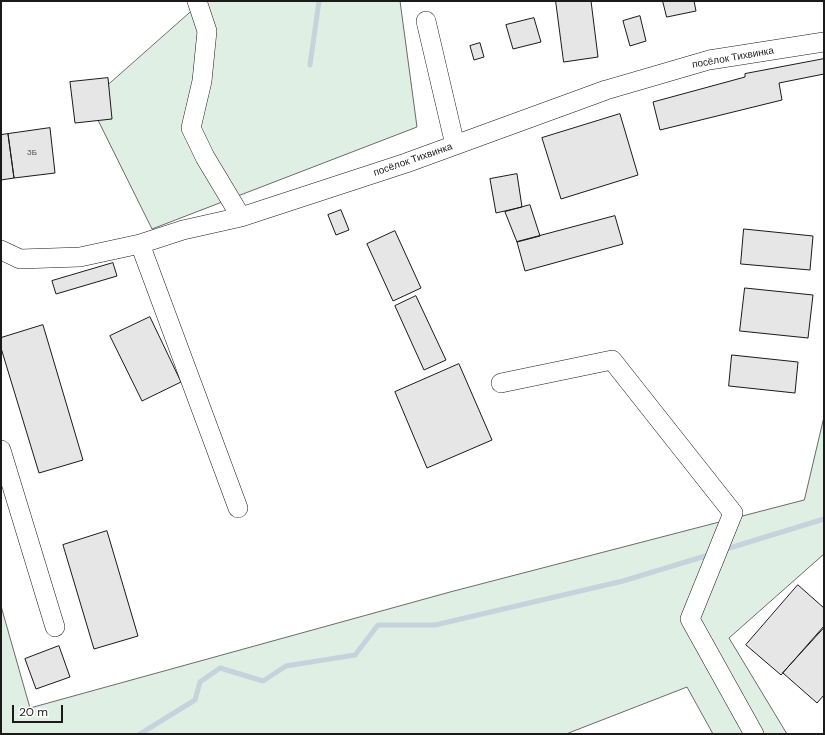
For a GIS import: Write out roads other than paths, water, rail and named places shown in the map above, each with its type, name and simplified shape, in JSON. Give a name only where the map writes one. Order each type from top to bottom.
[{"type":"street","points":[[197,1],[207,32],[202,81],[192,128],[205,157],[241,217]]},
{"type":"street","points":[[426,21],[455,145]]},
{"type":"street","name":"посёлок Тихвинка","points":[[1,250],[20,259],[80,257],[140,244],[183,230],[241,217],[406,163],[606,90],[702,62],[824,42]]},
{"type":"street","points":[[140,244],[238,508]]},
{"type":"street","points":[[1,260],[20,259]]},
{"type":"street","points":[[501,383],[612,360],[733,513],[690,619],[754,734]]},
{"type":"street","points":[[1,450],[55,627]]},
{"type":"waterway","points":[[310,65],[319,1]]},
{"type":"waterway","points":[[723,550],[824,519]]},
{"type":"waterway","points":[[140,734],[195,700],[200,682],[220,668],[263,681],[286,666],[355,655],[378,625],[435,625],[623,581],[712,554]]}]
